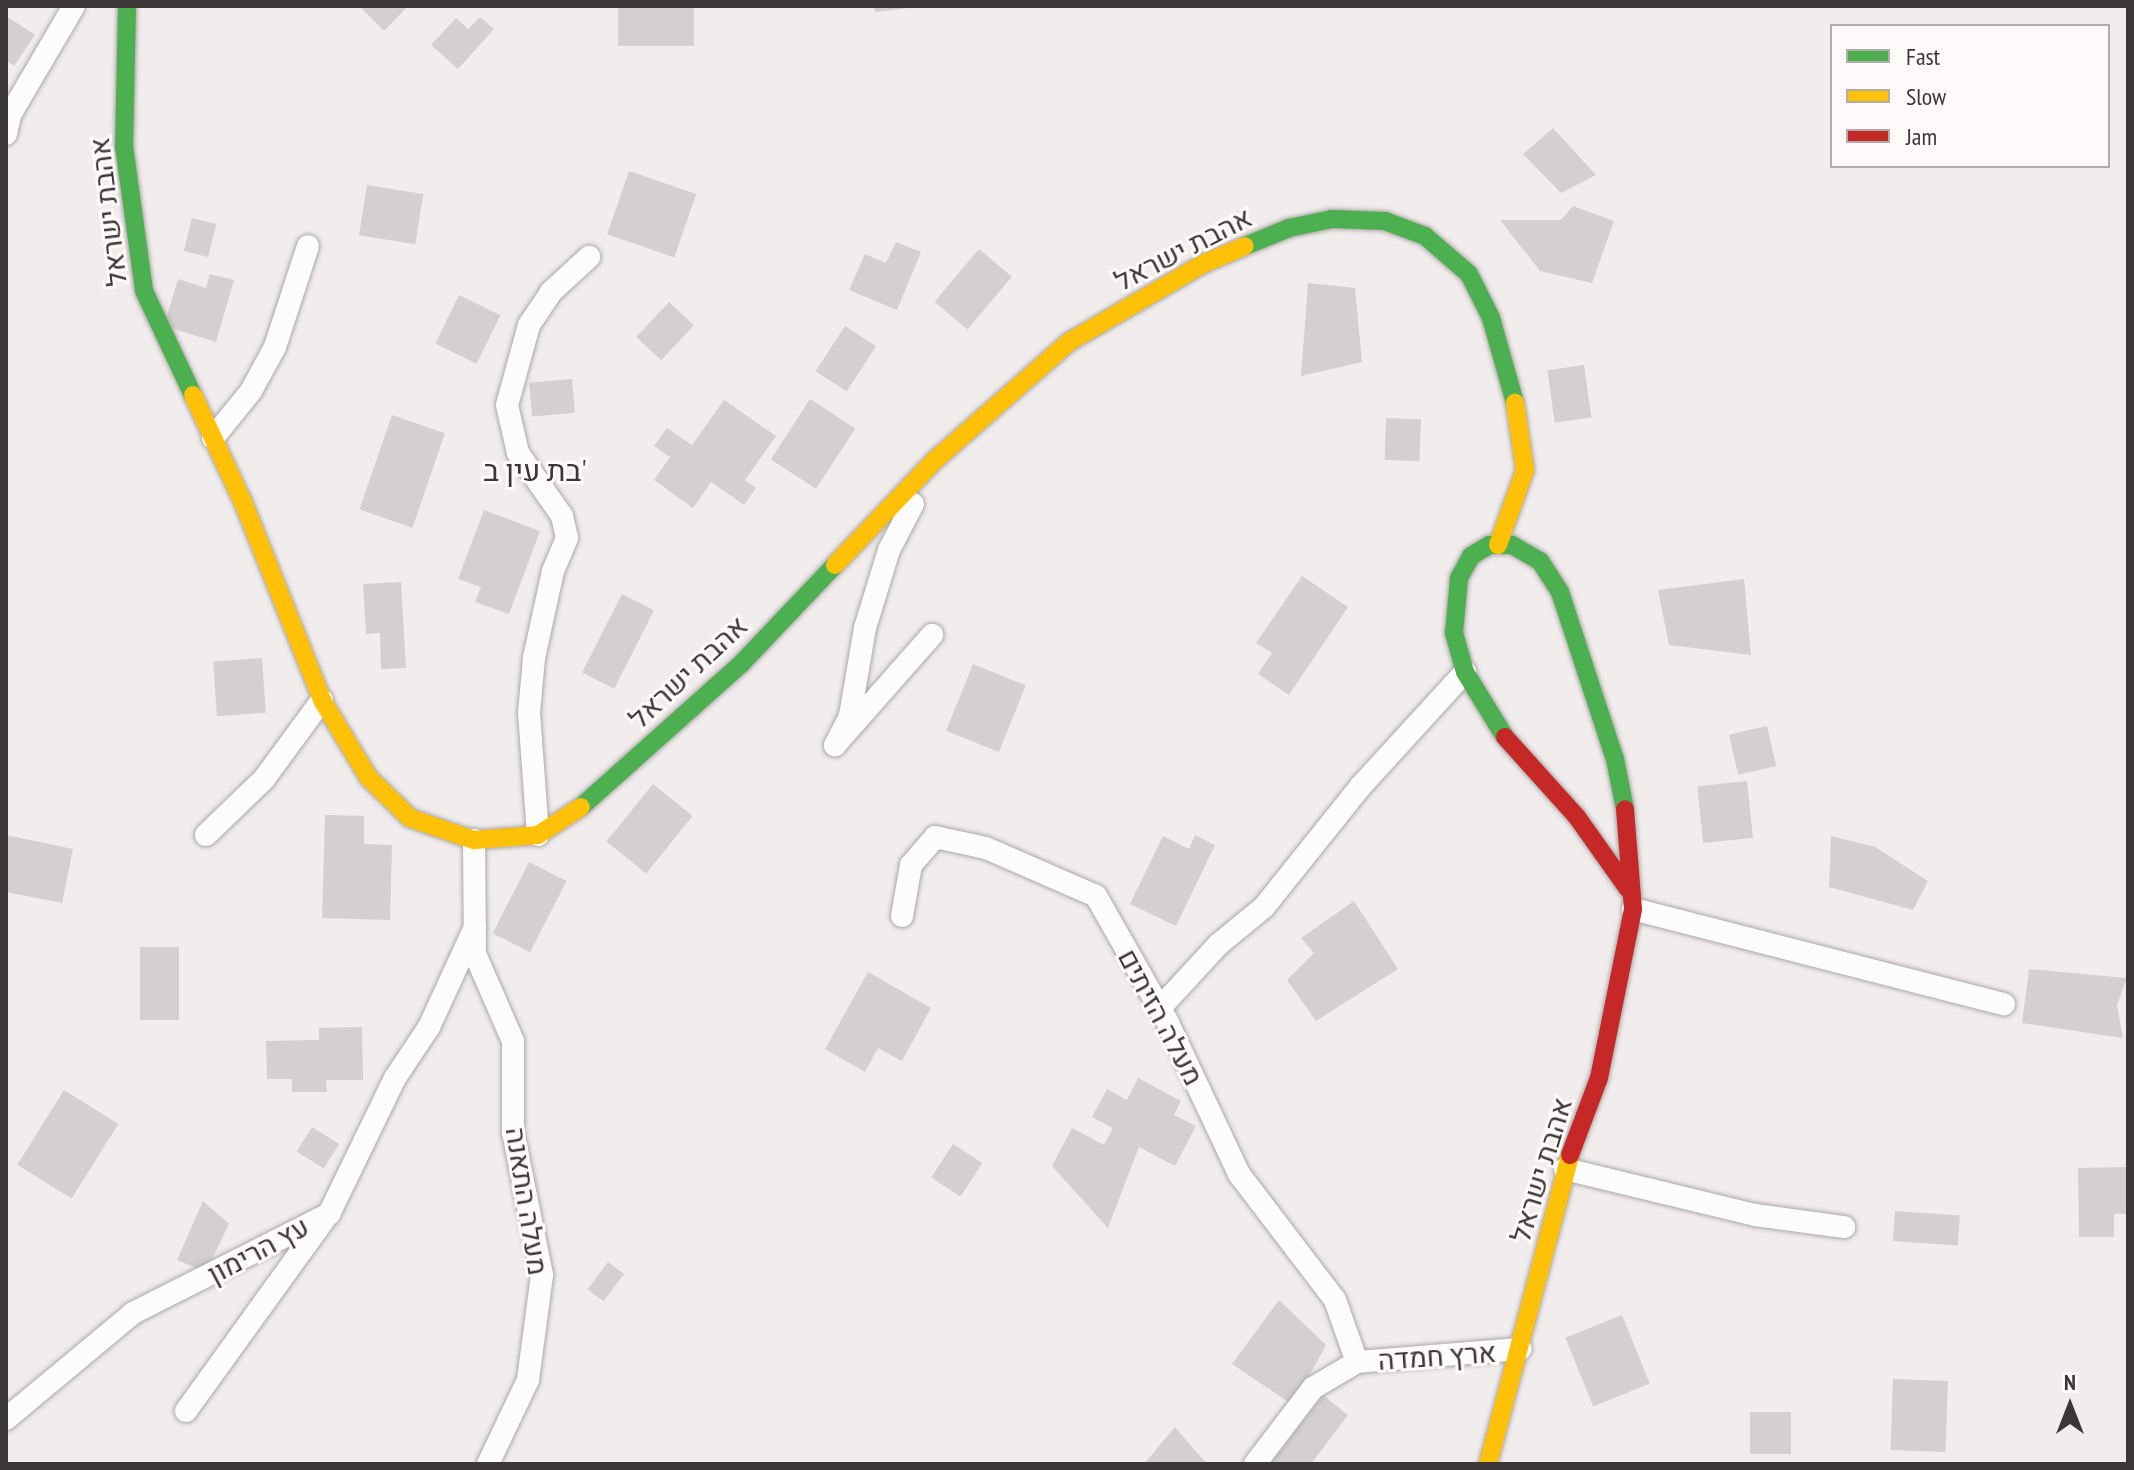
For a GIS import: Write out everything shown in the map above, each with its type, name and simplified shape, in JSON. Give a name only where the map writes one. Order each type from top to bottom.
[{"type":"street","name":"אהבת ישראל","points":[[127,6],[124,146],[144,291],[213,438],[322,700],[368,777],[410,818],[474,840],[538,835],[592,800],[741,664],[935,460],[1069,342],[1205,263],[1289,228],[1332,219],[1385,221],[1425,236],[1469,274],[1491,318],[1521,423],[1525,470],[1498,545],[1512,545],[1540,561],[1560,592],[1615,759],[1628,822],[1630,899],[1599,1078],[1565,1169],[1488,1464]]},
{"type":"street","points":[[1498,545],[1471,556],[1459,578],[1454,633],[1465,672],[1515,753],[1577,817],[1630,899]]},
{"type":"lane","points":[[6,134],[10,115],[74,6]]},
{"type":"lane","points":[[213,438],[251,391],[275,347],[308,246]]},
{"type":"lane","points":[[538,835],[529,713],[534,658],[553,571],[567,538],[562,516],[518,453],[507,405],[529,325],[551,292],[589,257]]},
{"type":"lane","points":[[932,635],[835,745],[850,716],[865,628],[889,550],[935,460]]},
{"type":"lane","points":[[1159,1009],[1219,944],[1264,907],[1360,787],[1465,672]]},
{"type":"lane","points":[[206,835],[264,779],[322,700]]},
{"type":"lane","name":"מעלה הזיתים","points":[[902,916],[911,865],[935,837],[986,848],[1096,896],[1159,1009],[1239,1174],[1335,1300],[1357,1362]]},
{"type":"lane","name":"מעלה התאנה","points":[[474,840],[475,954],[513,1041],[513,1132],[542,1275],[528,1380],[488,1464]]},
{"type":"lane","points":[[1630,899],[2004,1004]]},
{"type":"lane","name":"עץ הרימון","points":[[6,1419],[133,1313],[329,1214],[395,1078],[429,1027],[475,927]]},
{"type":"lane","points":[[1565,1169],[1755,1215],[1844,1227]]},
{"type":"lane","points":[[186,1411],[329,1214]]},
{"type":"lane","name":"ארץ חמדה","points":[[1255,1464],[1313,1388],[1357,1362],[1520,1349]]},
{"type":"building","points":[[359,6],[408,6],[384,31]]},
{"type":"building","points":[[618,6],[694,6],[694,46],[618,46]]},
{"type":"building","points":[[874,6],[909,6],[909,8],[875,12]]},
{"type":"building","points":[[6,16],[35,35],[14,66],[6,60]]},
{"type":"building","points":[[480,17],[494,29],[458,69],[431,45],[456,18],[468,29]]},
{"type":"building","points":[[1553,128],[1596,175],[1561,193],[1523,154]]},
{"type":"building","points":[[629,171],[696,194],[674,257],[607,234]]},
{"type":"building","points":[[367,185],[423,194],[415,244],[359,235]]},
{"type":"building","points":[[1573,206],[1614,221],[1592,283],[1540,271],[1500,220],[1561,220]]},
{"type":"building","points":[[192,218],[216,224],[208,257],[184,251]]},
{"type":"building","points":[[896,242],[921,252],[897,310],[849,290],[865,254],[886,263]]},
{"type":"building","points":[[979,249],[1012,277],[968,329],[935,302]]},
{"type":"building","points":[[210,274],[234,280],[216,342],[164,326],[178,279],[206,288]]},
{"type":"building","points":[[1308,283],[1355,288],[1362,362],[1301,376]]},
{"type":"building","points":[[459,295],[500,315],[477,364],[435,344]]},
{"type":"building","points":[[669,302],[694,325],[661,360],[636,337]]},
{"type":"building","points":[[845,326],[876,346],[847,391],[816,371]]},
{"type":"building","points":[[1584,365],[1591,417],[1555,423],[1547,370]]},
{"type":"building","points":[[572,379],[575,413],[532,417],[529,383]]},
{"type":"building","points":[[810,399],[855,428],[816,489],[771,459]]},
{"type":"building","points":[[724,400],[776,436],[745,480],[756,488],[744,505],[711,482],[693,508],[654,480],[670,457],[654,446],[667,428],[692,445]]},
{"type":"building","points":[[392,415],[445,433],[412,528],[359,510]]},
{"type":"building","points":[[1386,418],[1421,419],[1420,461],[1385,460]]},
{"type":"building","points":[[484,510],[540,531],[509,614],[475,602],[481,587],[458,579]]},
{"type":"building","points":[[1302,576],[1348,607],[1289,695],[1258,674],[1272,653],[1256,643]]},
{"type":"building","points":[[1744,579],[1751,655],[1669,645],[1658,590]]},
{"type":"building","points":[[401,582],[406,668],[381,669],[380,633],[366,634],[363,584]]},
{"type":"building","points":[[622,594],[654,610],[614,689],[582,672]]},
{"type":"building","points":[[262,658],[266,713],[217,716],[213,661]]},
{"type":"building","points":[[973,664],[1026,685],[999,752],[946,731]]},
{"type":"building","points":[[1767,726],[1776,766],[1738,775],[1729,735]]},
{"type":"building","points":[[1747,781],[1753,838],[1703,843],[1697,786]]},
{"type":"building","points":[[653,784],[693,816],[646,874],[606,842]]},
{"type":"building","points":[[325,815],[364,816],[364,844],[392,845],[390,920],[322,918]]},
{"type":"building","points":[[6,835],[73,849],[62,903],[6,892]]},
{"type":"building","points":[[1195,835],[1215,845],[1176,926],[1130,904],[1163,836],[1189,849]]},
{"type":"building","points":[[1831,836],[1875,847],[1928,881],[1913,910],[1829,887]]},
{"type":"building","points":[[529,862],[566,881],[530,952],[493,933]]},
{"type":"building","points":[[1354,901],[1398,969],[1316,1021],[1287,980],[1314,953],[1301,938]]},
{"type":"building","points":[[140,947],[179,947],[179,1020],[140,1020]]},
{"type":"building","points":[[2029,969],[2127,978],[2117,1005],[2123,1038],[2022,1023]]},
{"type":"building","points":[[868,972],[931,1008],[902,1061],[878,1048],[865,1072],[825,1049]]},
{"type":"building","points":[[362,1027],[363,1080],[326,1080],[327,1092],[292,1092],[292,1079],[267,1079],[266,1041],[319,1040],[319,1028]]},
{"type":"building","points":[[1138,1078],[1181,1101],[1174,1115],[1196,1126],[1175,1166],[1139,1147],[1108,1228],[1052,1166],[1072,1128],[1104,1145],[1113,1128],[1092,1117],[1107,1089],[1127,1100]]},
{"type":"building","points":[[64,1090],[118,1124],[72,1199],[17,1165]]},
{"type":"building","points":[[312,1127],[339,1144],[324,1169],[297,1152]]},
{"type":"building","points":[[953,1144],[982,1163],[961,1197],[931,1178]]},
{"type":"building","points":[[2128,1167],[2128,1214],[2114,1214],[2114,1237],[2079,1237],[2078,1168]]},
{"type":"building","points":[[203,1201],[229,1224],[206,1272],[177,1260]]},
{"type":"building","points":[[1895,1211],[1960,1216],[1958,1245],[1893,1241]]},
{"type":"building","points":[[608,1262],[624,1274],[604,1301],[588,1289]]},
{"type":"building","points":[[1279,1300],[1326,1345],[1293,1405],[1232,1364]]},
{"type":"building","points":[[1622,1315],[1650,1384],[1593,1406],[1565,1338]]},
{"type":"building","points":[[1893,1379],[1948,1381],[1945,1452],[1891,1450]]},
{"type":"building","points":[[1323,1395],[1348,1415],[1311,1464],[1270,1464]]},
{"type":"building","points":[[1750,1412],[1791,1412],[1791,1454],[1750,1454]]},
{"type":"building","points":[[1175,1427],[1207,1464],[1144,1464]]},
{"type":"traffic: fast","points":[[127,6],[124,146],[144,291],[193,395]]},
{"type":"traffic: fast","points":[[1245,246],[1289,228],[1332,219],[1385,221],[1425,236],[1469,274],[1491,318],[1515,403]]},
{"type":"traffic: fast","points":[[1505,737],[1465,672],[1454,633],[1459,578],[1471,556],[1489,545],[1512,545],[1540,561],[1560,592],[1615,759],[1625,809]]},
{"type":"traffic: fast","points":[[581,807],[741,664],[835,565]]},
{"type":"traffic: slow","points":[[835,565],[935,460],[1069,342],[1205,263],[1245,246]]},
{"type":"traffic: slow","points":[[193,395],[243,502],[322,700],[368,777],[410,818],[474,840],[538,835],[581,807]]},
{"type":"traffic: slow","points":[[1498,545],[1525,470],[1515,403]]},
{"type":"traffic: slow","points":[[1488,1464],[1570,1155]]},
{"type":"traffic: jam","points":[[1505,737],[1577,817],[1628,889]]},
{"type":"traffic: jam","points":[[1570,1155],[1599,1078],[1633,909],[1625,809]]},
{"type":"district","name":"בת עין ב'","points":[[535,470]]}]
